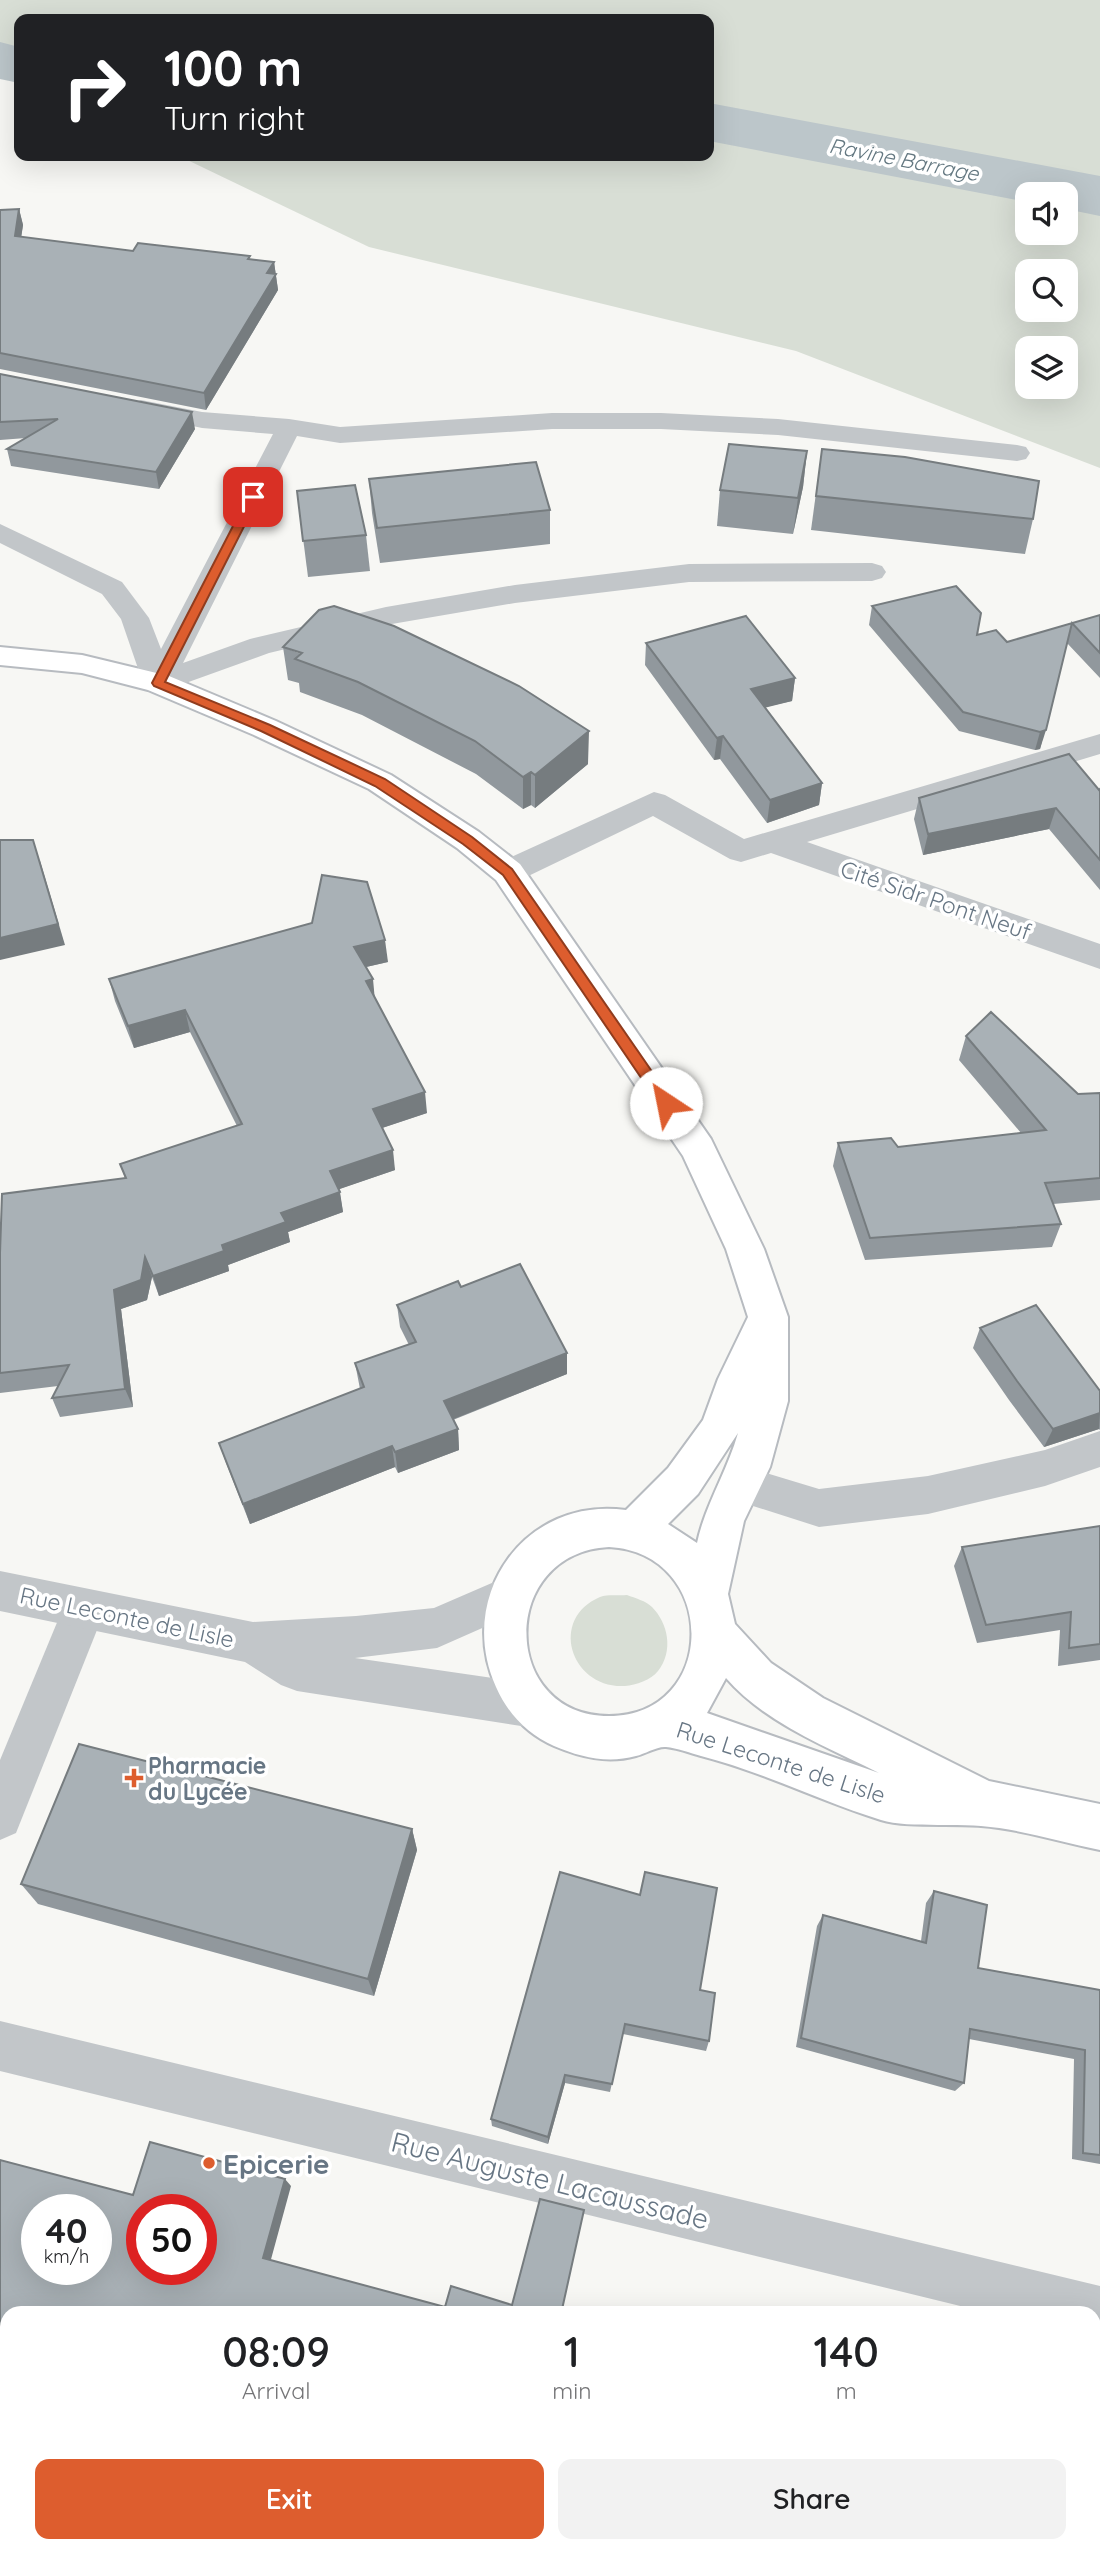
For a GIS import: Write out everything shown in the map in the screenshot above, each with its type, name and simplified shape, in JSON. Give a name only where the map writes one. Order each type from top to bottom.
[{"type":"main road","points":[[0,656],[82,664],[158,683],[265,728],[380,782],[467,840],[508,872],[698,1149],[745,1249],[768,1317],[768,1401],[749,1467],[723,1519],[708,1590]]},
{"type":"main road","points":[[632,1532],[683,1481],[720,1429],[738,1379],[768,1317]]},
{"type":"main road","points":[[598,1531],[632,1532],[674,1553],[690,1566],[708,1590],[717,1619],[717,1650],[708,1679],[689,1705],[662,1724],[630,1734],[596,1734],[563,1725],[534,1706],[513,1680],[502,1650],[502,1615],[508,1596],[513,1584],[533,1556],[564,1538],[598,1531]]},
{"type":"main road","name":"Rue Leconte de Lisle","points":[[717,1635],[755,1678],[807,1713],[984,1803]]},
{"type":"main road","name":"Rue Leconte de Lisle","points":[[662,1724],[729,1741],[884,1798],[984,1803],[1100,1827]]},
{"type":"street","points":[[120,404],[202,420],[289,427],[340,435],[552,421],[661,421],[778,427],[1017,453]]},
{"type":"street","points":[[158,683],[289,427]]},
{"type":"street","points":[[0,532],[112,588],[135,618],[158,683]]},
{"type":"street","points":[[158,683],[260,646],[386,616],[515,594],[689,573],[872,572]]},
{"type":"street","name":"Cité Sidr Pont Neuf","points":[[508,872],[654,803],[741,851],[1100,744]]},
{"type":"street","name":"Cité Sidr Pont Neuf","points":[[772,842],[1100,957]]},
{"type":"street","points":[[740,1484],[818,1508],[928,1495],[1045,1468],[1100,1449]]},
{"type":"street","name":"Rue Leconte de Lisle","points":[[0,1591],[253,1643],[356,1637],[437,1628],[508,1596]]},
{"type":"street","points":[[0,1816],[83,1610]]},
{"type":"street","name":"Rue Leconte de Lisle","points":[[253,1643],[297,1671],[534,1706]]},
{"type":"street","name":"Rue Auguste Lacaussade","points":[[0,2046],[1071,2306]]},
{"type":"shaded area","points":[[0,0],[1100,0],[1100,468],[796,351],[369,247],[189,161],[714,161],[714,14],[14,14],[14,77],[0,70]]},
{"type":"shaded area","points":[[627,1595],[647,1603],[658,1614],[667,1638],[666,1655],[658,1671],[647,1679],[625,1686],[606,1684],[591,1676],[580,1665],[573,1651],[571,1636],[574,1621],[584,1607],[600,1597]]},
{"type":"building","points":[[19,209],[15,236],[133,251],[138,243],[250,256],[248,259],[274,262],[267,273],[276,274],[204,393],[0,353],[0,210]]},
{"type":"building","points":[[0,374],[192,412],[156,472],[7,449],[58,419],[0,422]]},
{"type":"building","points":[[729,444],[807,451],[798,498],[720,490]]},
{"type":"building","points":[[822,449],[905,457],[1039,481],[1033,519],[816,496]]},
{"type":"building","points":[[536,462],[550,510],[377,528],[369,479]]},
{"type":"building","points":[[355,485],[366,535],[303,541],[297,491]]},
{"type":"building","points":[[956,586],[981,613],[977,635],[996,630],[1007,642],[1072,623],[1046,730],[1040,732],[963,712],[872,606]]},
{"type":"building","points":[[334,606],[394,626],[519,686],[589,731],[535,775],[531,772],[523,777],[475,741],[358,682],[295,659],[302,653],[283,647],[319,610]]},
{"type":"building","points":[[1100,615],[1100,653],[1072,623]]},
{"type":"building","points":[[746,616],[795,678],[751,689],[822,783],[770,800],[723,736],[717,738],[646,643]]},
{"type":"building","points":[[1069,754],[1100,789],[1100,860],[1056,808],[928,834],[919,798]]},
{"type":"building","points":[[0,840],[33,840],[58,924],[0,938]]},
{"type":"building","points":[[322,875],[367,882],[385,940],[354,947],[373,979],[366,981],[425,1092],[373,1109],[393,1150],[330,1171],[340,1192],[281,1213],[286,1222],[222,1245],[224,1251],[153,1276],[145,1257],[141,1280],[114,1290],[125,1389],[52,1398],[69,1365],[0,1373],[2,1194],[126,1178],[120,1164],[242,1124],[185,1010],[128,1026],[109,979],[312,923]]},
{"type":"building","points":[[991,1012],[1078,1094],[1100,1093],[1100,1178],[1045,1183],[1061,1224],[870,1238],[838,1143],[891,1138],[898,1147],[1046,1130],[966,1036]]},
{"type":"building","points":[[520,1264],[567,1353],[444,1401],[458,1429],[395,1452],[392,1446],[243,1504],[219,1443],[364,1387],[355,1363],[416,1342],[397,1305],[458,1281],[461,1287]]},
{"type":"building","points":[[1036,1305],[1100,1391],[1100,1413],[1053,1429],[980,1328]]},
{"type":"building","points":[[1100,1526],[1100,1644],[1069,1648],[1071,1612],[986,1625],[962,1547]]},
{"type":"building","points":[[79,1744],[412,1829],[368,1979],[21,1884]]},
{"type":"building","points":[[560,1872],[640,1895],[645,1872],[717,1888],[700,1990],[715,1993],[709,2041],[625,2024],[612,2084],[565,2075],[548,2137],[491,2119]]},
{"type":"building","points":[[934,1891],[987,1905],[978,1968],[1100,1990],[1100,2155],[1083,2153],[1085,2050],[970,2029],[964,2083],[801,2038],[823,1915],[926,1943]]},
{"type":"building","points":[[150,2142],[285,2179],[263,2258],[441,2306],[0,2306],[0,2160],[129,2194],[126,2194],[126,2285],[217,2285],[217,2194],[133,2194]]},
{"type":"building","points":[[540,2199],[584,2210],[563,2306],[445,2306],[451,2286],[512,2305]]},
{"type":"waterway","name":"Ravine Barrage","points":[[0,60],[14,64]]},
{"type":"waterway","name":"Ravine Barrage","points":[[714,123],[1100,196]]},
{"type":"place","name":"Pharmacie du Lycée","points":[[134,1778]]},
{"type":"place","name":"Epicerie","points":[[209,2163]]},
{"type":"route","points":[[253,497],[158,683],[265,728],[380,782],[467,840],[508,872],[666,1103]]}]
